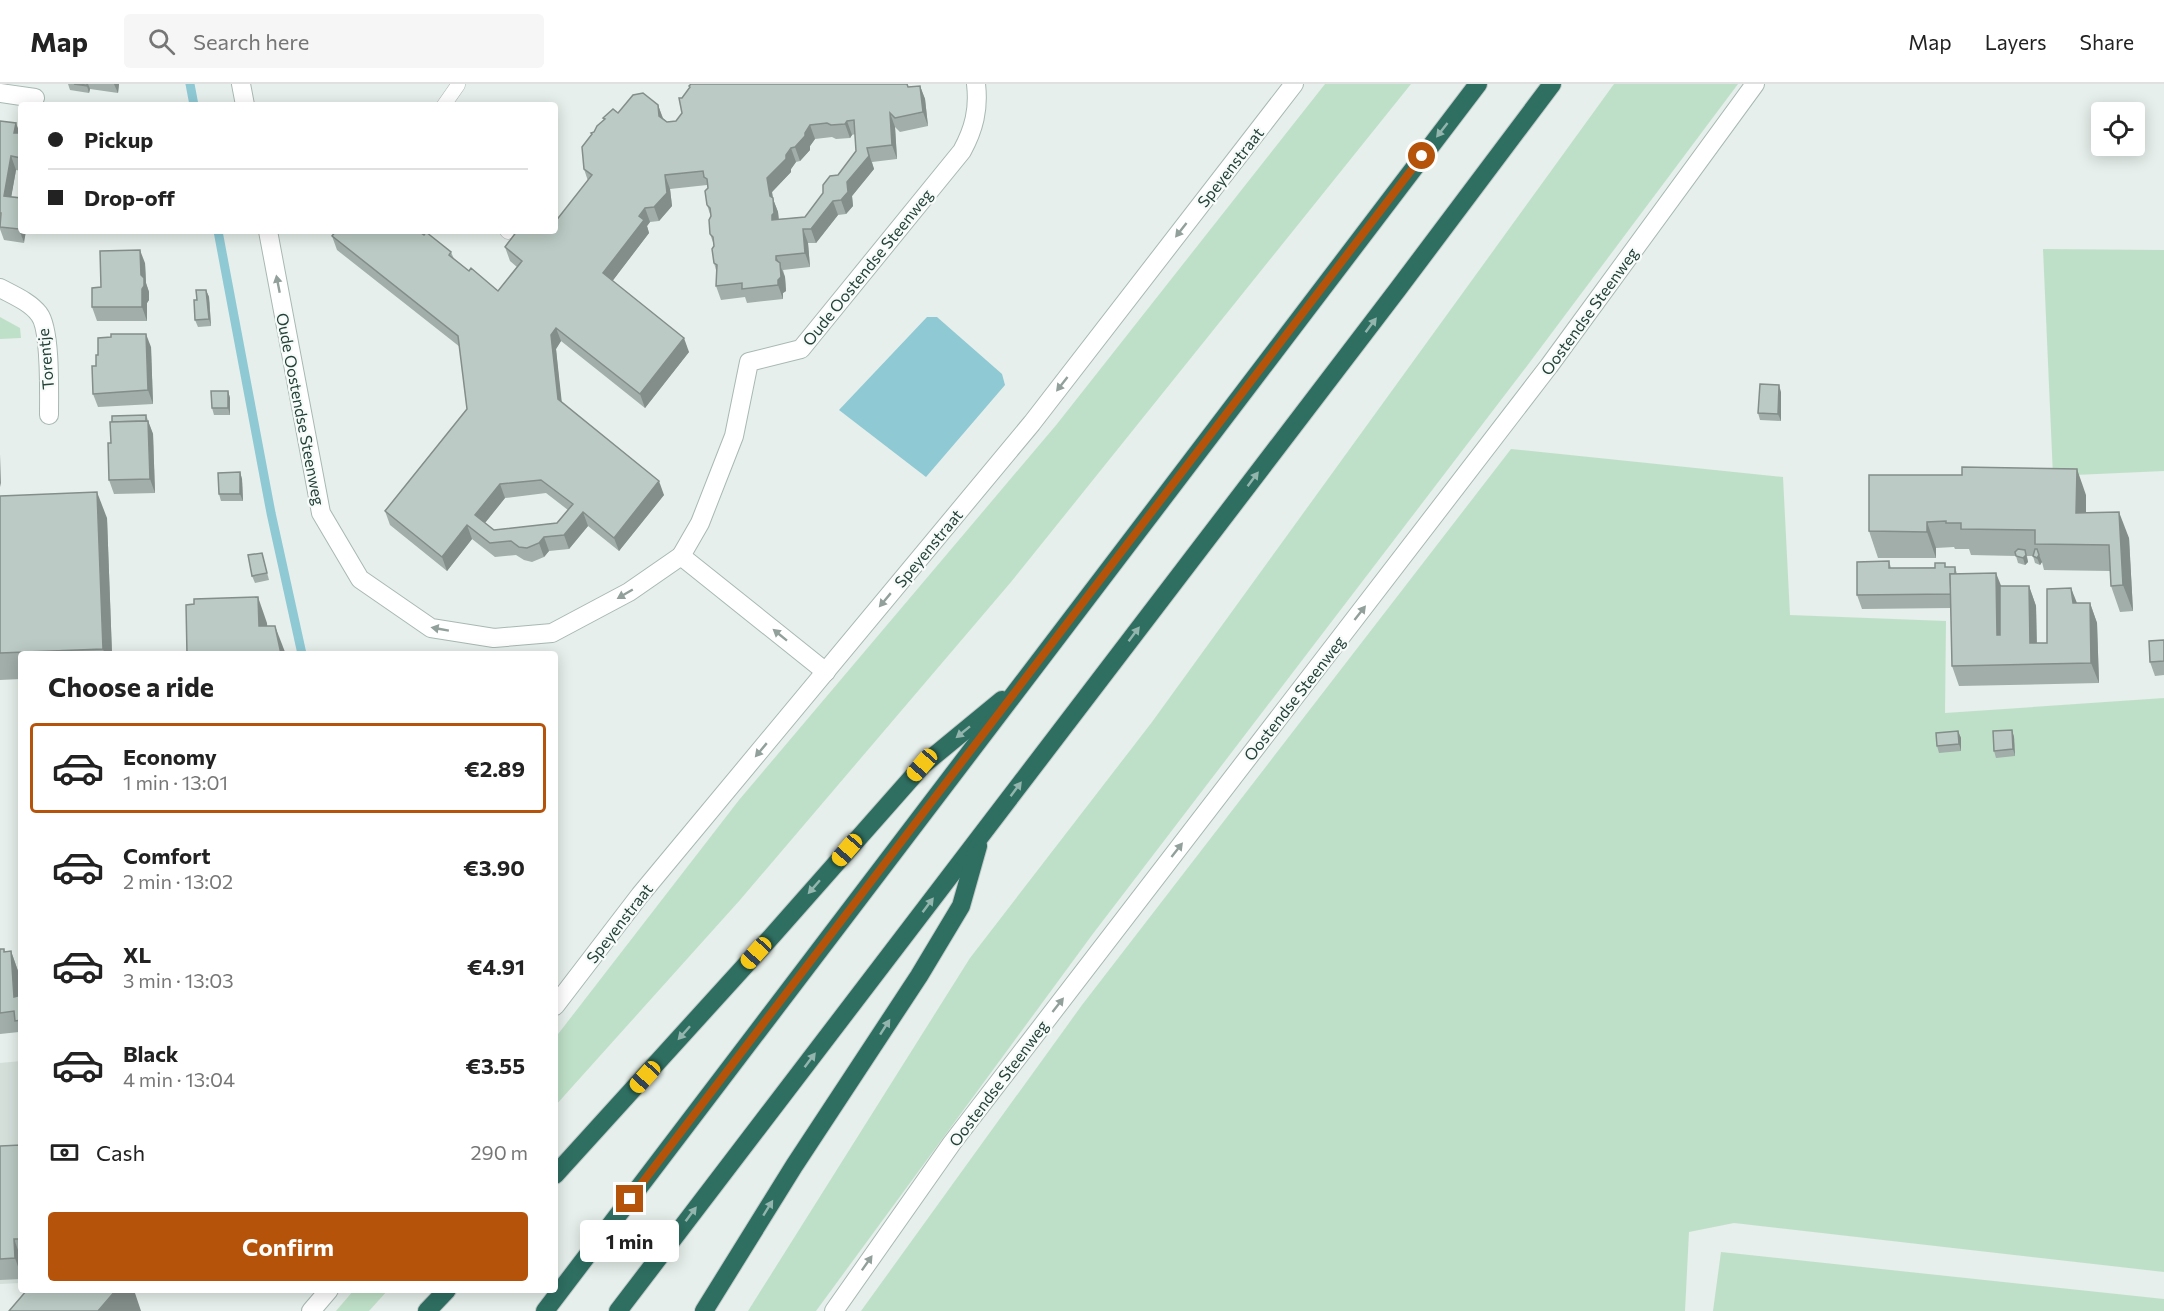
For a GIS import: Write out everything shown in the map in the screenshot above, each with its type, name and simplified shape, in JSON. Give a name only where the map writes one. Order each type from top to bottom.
[{"type":"highway","points":[[545,1311],[1478,84]]},
{"type":"highway","points":[[618,1311],[1552,84]]},
{"type":"highway","points":[[558,1172],[772,936],[922,765],[1025,681]]},
{"type":"highway","points":[[704,1311],[794,1166],[919,976],[961,906],[981,836]]},
{"type":"highway","points":[[427,1311],[444,1293]]},
{"type":"street","points":[[241,84],[244,102]]},
{"type":"street","name":"Oude Oostendse Steenweg","points":[[269,234],[321,513],[360,579],[431,628],[494,638],[552,633],[629,592],[681,556],[700,523],[734,436],[749,362],[801,349],[962,151],[972,133],[977,117],[976,84]]},
{"type":"street","name":"Speyenstraat","points":[[558,1002],[640,895],[1032,423],[1294,84]]},
{"type":"street","name":"Oostendse Steenweg","points":[[834,1311],[952,1143],[1549,366],[1755,84]]},
{"type":"street","points":[[0,93],[35,98]]},
{"type":"street","name":"Torentje","points":[[0,288],[30,305],[40,314],[46,337],[50,415]]},
{"type":"street","points":[[681,556],[826,672]]},
{"type":"street","points":[[311,1311],[326,1293]]},
{"type":"lane","points":[[446,102],[458,85]]},
{"type":"shaded area","points":[[18,1061],[18,1283],[0,1284],[0,1063]]},
{"type":"green space","points":[[1325,84],[1411,84],[1011,582],[740,900],[558,1103],[558,1034],[739,800],[1057,424]]},
{"type":"green space","points":[[1614,84],[1738,84],[1527,366],[1092,935],[816,1311],[748,1311],[970,958],[1152,722]]},
{"type":"green space","points":[[2043,249],[2164,250],[2164,471],[2053,476]]},
{"type":"green space","points":[[0,317],[20,328],[21,338],[0,339]]},
{"type":"green space","points":[[1511,449],[1783,477],[1790,615],[1946,621],[1945,713],[2164,698],[2164,1272],[1734,1223],[1689,1232],[1685,1311],[861,1311],[1082,1005]]},
{"type":"green space","points":[[1721,1252],[2164,1299],[2164,1311],[1713,1311]]},
{"type":"green space","points":[[351,1293],[385,1293],[369,1311],[336,1311]]},
{"type":"water","points":[[927,317],[937,317],[1002,374],[1005,385],[926,477],[839,410]]},
{"type":"building","points":[[691,84],[907,84],[908,87],[920,86],[923,112],[895,118],[890,113],[892,145],[867,148],[869,156],[847,182],[848,192],[841,200],[833,201],[811,229],[803,229],[805,253],[776,256],[776,260],[780,263],[781,277],[778,285],[742,289],[742,283],[716,286],[717,265],[714,263],[713,237],[710,234],[710,208],[707,205],[705,191],[708,188],[707,179],[703,171],[665,175],[667,193],[654,207],[645,208],[639,216],[644,220],[603,273],[684,338],[640,394],[556,328],[551,335],[558,399],[659,481],[614,538],[583,512],[564,535],[544,537],[539,543],[527,548],[519,547],[511,541],[490,543],[467,525],[442,557],[385,511],[467,409],[458,336],[332,236],[334,234],[428,234],[451,252],[449,255],[469,271],[471,268],[498,291],[522,261],[505,247],[515,234],[558,234],[558,218],[592,175],[584,169],[582,147],[591,133],[605,119],[603,118],[613,109],[618,113],[633,95],[643,93],[658,105],[659,116],[667,122],[676,121],[682,113],[679,98],[682,98]],"holes":[[[854,120],[856,151],[838,175],[830,176],[823,185],[823,193],[805,217],[772,220],[773,198],[770,196],[767,178],[786,159],[791,148],[795,147],[805,136],[810,125],[845,124],[847,121]],[[541,480],[573,504],[557,523],[494,530],[475,515],[500,484]]]},
{"type":"building","points":[[0,121],[16,123],[14,133],[18,133],[18,157],[11,156],[4,196],[18,198],[18,229],[0,227]]},
{"type":"building","points":[[140,250],[141,275],[144,278],[142,307],[92,307],[92,288],[101,287],[100,251]]},
{"type":"building","points":[[196,290],[206,290],[209,319],[195,320]]},
{"type":"building","points":[[111,334],[146,334],[148,390],[93,394],[92,366],[96,366],[98,338],[111,337]]},
{"type":"building","points":[[1760,384],[1779,385],[1778,414],[1758,413]]},
{"type":"building","points":[[211,391],[228,391],[228,408],[212,408]]},
{"type":"building","points":[[146,415],[146,421],[112,422],[112,416]]},
{"type":"building","points":[[148,421],[150,479],[109,480],[110,422]]},
{"type":"building","points":[[1962,467],[2077,469],[2076,513],[2119,512],[2123,585],[2111,586],[2109,545],[2035,544],[2035,530],[1961,529],[1961,523],[1946,523],[1946,521],[1927,522],[1927,532],[1869,531],[1869,475],[1962,475]]},
{"type":"building","points":[[240,472],[240,494],[219,494],[218,473]]},
{"type":"building","points":[[97,492],[103,649],[0,653],[0,496]]},
{"type":"building","points":[[2018,549],[2025,550],[2026,555],[2023,558],[2016,556],[2015,552]]},
{"type":"building","points":[[2035,549],[2039,555],[2037,558],[2033,556]]},
{"type":"building","points":[[262,553],[267,573],[252,576],[248,555]]},
{"type":"building","points":[[1889,561],[1889,568],[1935,568],[1935,563],[1945,563],[1945,567],[1955,567],[1955,574],[1950,574],[1951,594],[1857,595],[1857,562]]},
{"type":"building","points":[[1996,573],[1997,635],[2000,635],[2000,586],[2029,586],[2030,643],[2047,643],[2047,589],[2071,588],[2073,603],[2090,603],[2091,663],[1952,666],[1950,574]]},
{"type":"building","points":[[258,597],[259,626],[275,626],[280,651],[187,651],[186,605],[194,604],[194,599]]},
{"type":"building","points":[[2164,640],[2164,661],[2150,662],[2149,641]]},
{"type":"building","points":[[2012,730],[2013,749],[1994,751],[1993,731]]},
{"type":"building","points":[[1958,731],[1959,744],[1937,746],[1936,733]]},
{"type":"building","points":[[0,949],[4,949],[4,952],[11,951],[14,997],[18,996],[18,1020],[15,1021],[14,1011],[0,1013]]},
{"type":"building","points":[[18,1145],[18,1239],[14,1239],[15,1258],[0,1259],[0,1146]]},
{"type":"building","points":[[24,1293],[113,1293],[98,1311],[9,1311]]},
{"type":"waterway","points":[[190,84],[193,102]]},
{"type":"waterway","points":[[219,234],[271,513],[301,651]]},
{"type":"route","points":[[630,1199],[1230,412],[1422,156]]}]
